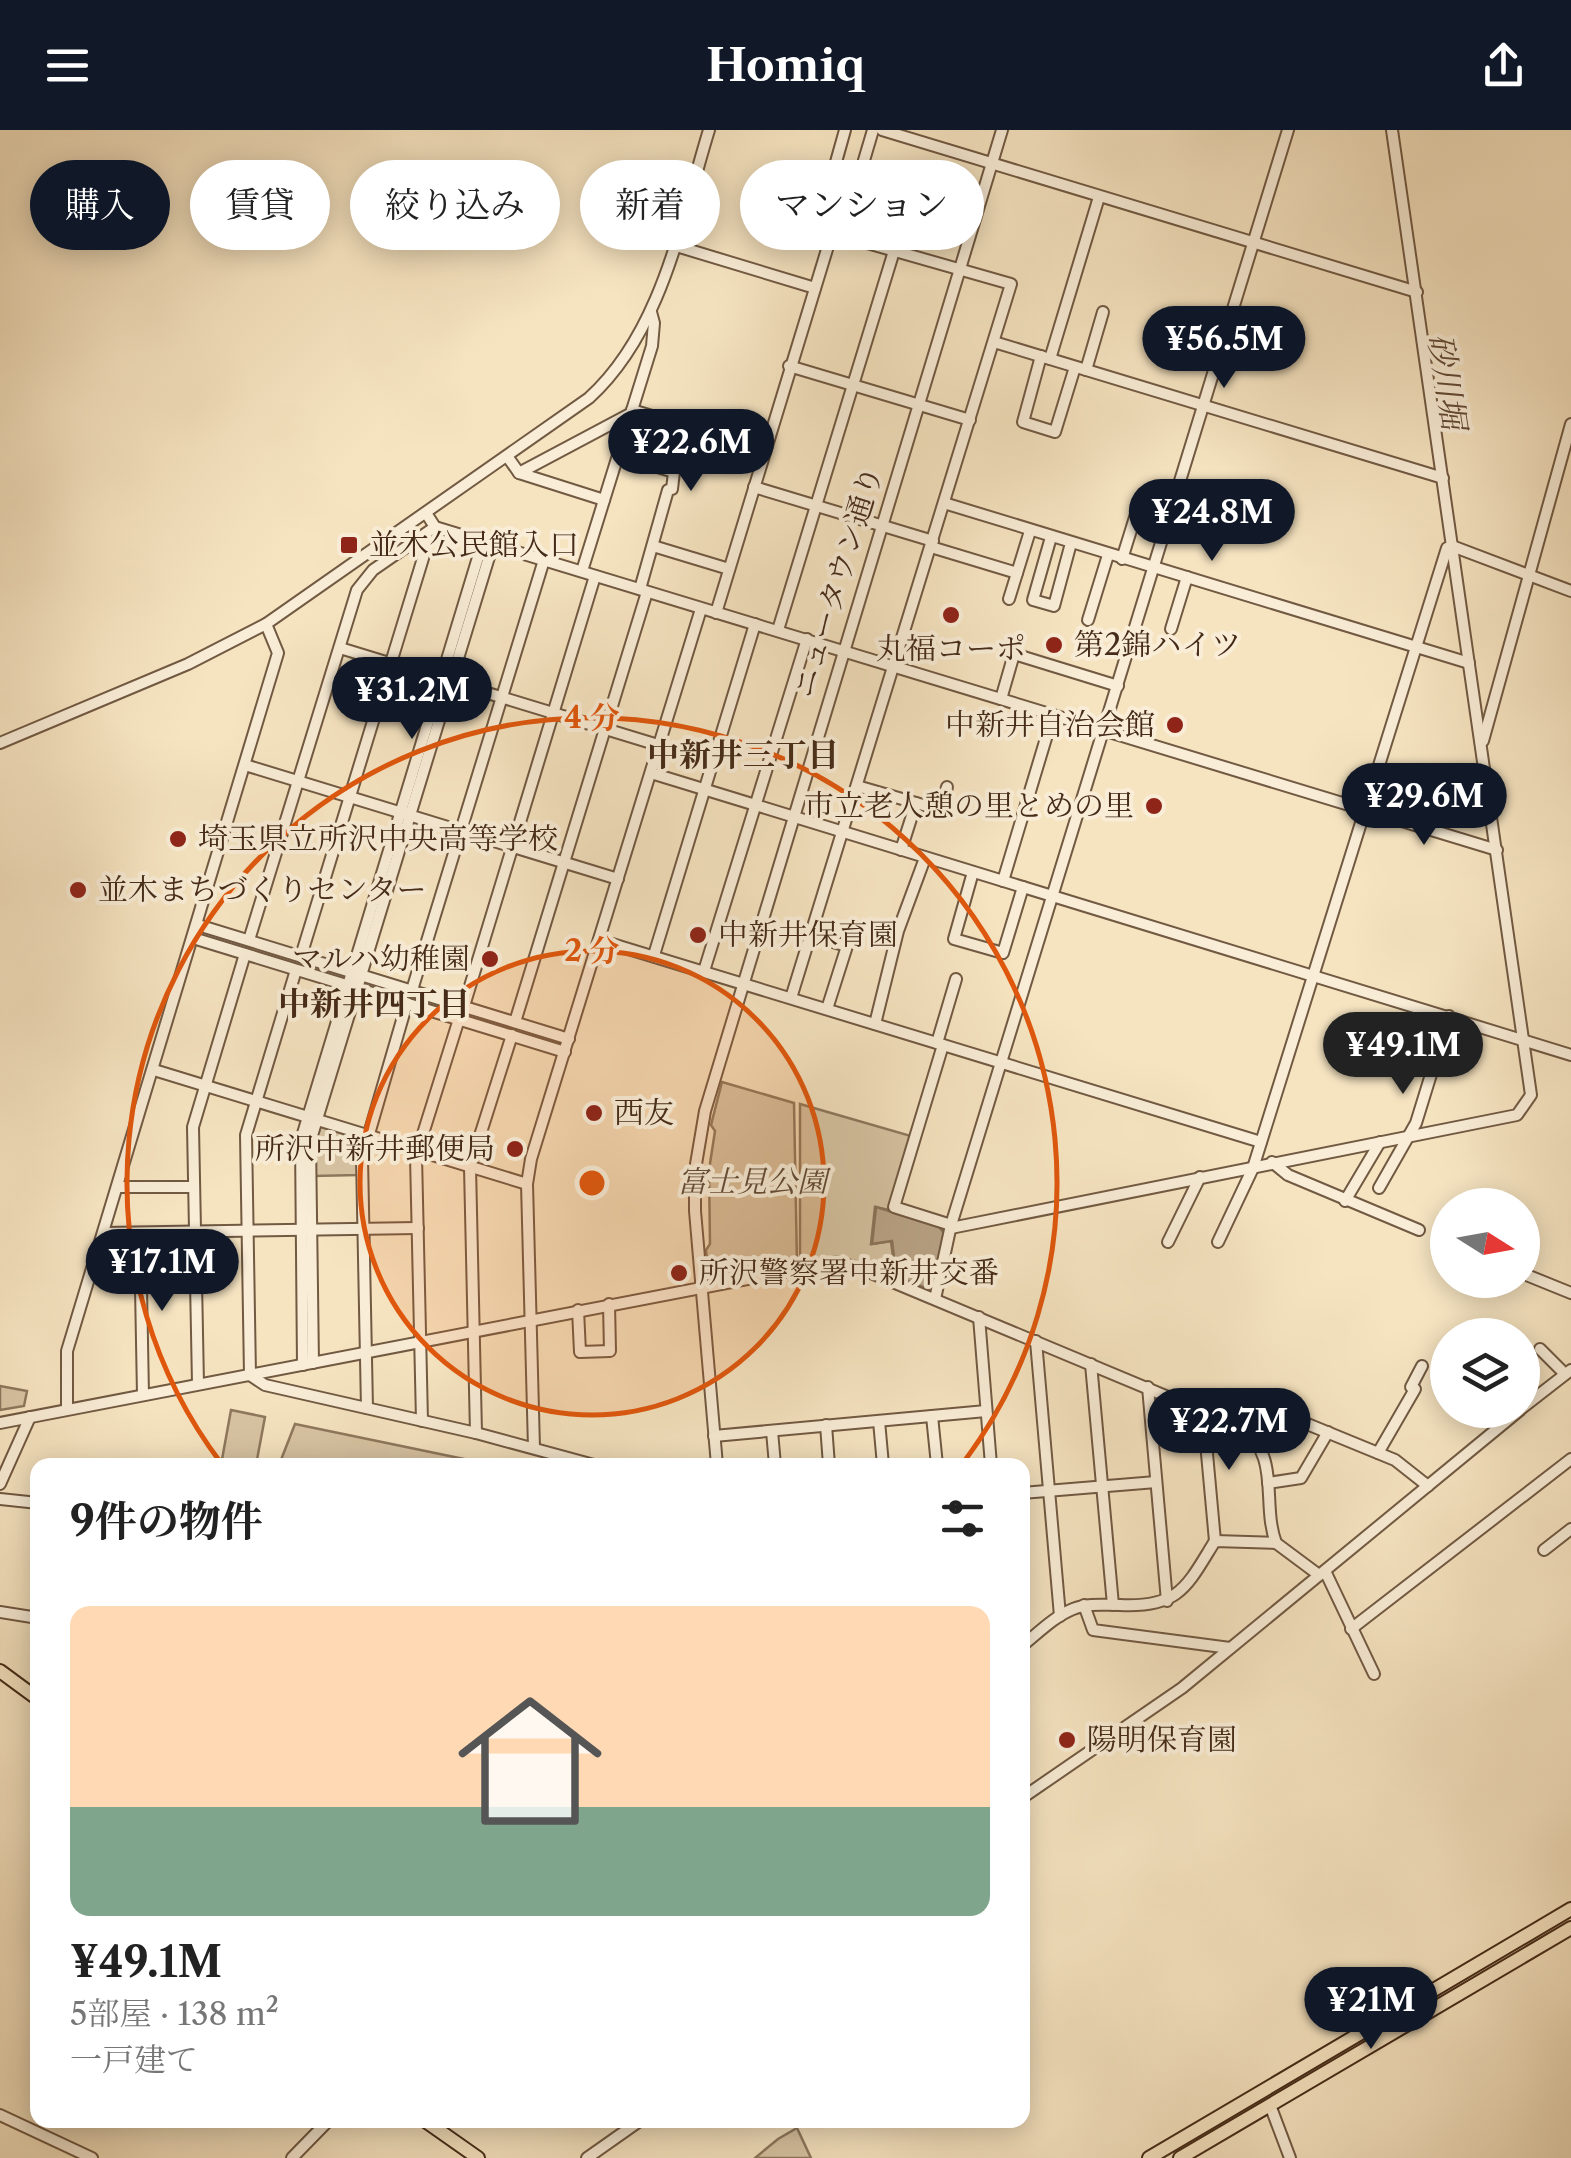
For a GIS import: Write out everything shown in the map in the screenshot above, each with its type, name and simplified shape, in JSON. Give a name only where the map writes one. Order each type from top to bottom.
[{"type":"main road","points":[[0,1671],[30,1693]]},
{"type":"main road","points":[[1150,2158],[1571,1909]]},
{"type":"main road","points":[[1180,2158],[1571,1928]]},
{"type":"main road","points":[[435,2128],[478,2158]]},
{"type":"street","points":[[700,160],[709,130]]},
{"type":"street","points":[[846,130],[829,187],[854,194],[874,130]]},
{"type":"street","points":[[882,130],[1417,292]]},
{"type":"street","name":"ニュータウン通り","points":[[716,1458],[694,1201],[697,1151],[710,1088],[1002,130]]},
{"type":"street","points":[[936,1299],[951,1226],[1288,130]]},
{"type":"street","points":[[956,979],[894,1207],[951,1226],[1517,1114],[1531,1095],[1392,130]]},
{"type":"street","points":[[1099,197],[1022,422],[1055,432],[1103,312]]},
{"type":"street","points":[[0,743],[203,657],[266,624],[507,456],[602,386],[624,361],[651,312],[671,250]]},
{"type":"street","points":[[692,250],[815,288]]},
{"type":"street","points":[[716,612],[827,250]]},
{"type":"street","points":[[778,630],[894,250],[1011,284],[791,998]]},
{"type":"street","points":[[582,571],[654,334],[651,312]]},
{"type":"street","points":[[1161,326],[1222,344]]},
{"type":"street","points":[[994,342],[1443,478]]},
{"type":"street","points":[[789,366],[970,420]]},
{"type":"street","points":[[518,473],[631,411],[764,450]]},
{"type":"street","points":[[1481,747],[1571,424]]},
{"type":"street","points":[[515,1022],[604,729],[668,490],[675,478],[674,472],[618,455]]},
{"type":"street","points":[[507,456],[518,473],[604,500]]},
{"type":"street","points":[[754,487],[1017,574]]},
{"type":"street","points":[[1122,559],[1142,498],[1172,508]]},
{"type":"street","points":[[944,503],[1469,663]]},
{"type":"street","points":[[426,513],[435,528],[1496,850]]},
{"type":"street","points":[[250,940],[362,582],[373,570],[435,528]]},
{"type":"street","points":[[1009,600],[1030,530]]},
{"type":"street","points":[[1051,537],[1033,600],[1043,603],[1054,606],[1072,543]]},
{"type":"street","points":[[301,956],[424,555],[420,538]]},
{"type":"street","points":[[308,1364],[305,1230],[312,1118],[488,542]]},
{"type":"street","points":[[652,546],[728,569]]},
{"type":"street","points":[[1218,1242],[1253,1168],[1447,548],[1452,546],[1571,591]]},
{"type":"street","points":[[1088,620],[1108,555]]},
{"type":"street","points":[[412,990],[544,560]]},
{"type":"street","points":[[464,1006],[595,576]]},
{"type":"street","points":[[1171,629],[1187,577]]},
{"type":"street","points":[[534,1448],[527,1184],[701,608]]},
{"type":"street","points":[[67,1409],[67,1351],[278,653],[266,624]]},
{"type":"street","points":[[654,955],[755,624]]},
{"type":"street","points":[[704,972],[807,639]]},
{"type":"street","points":[[340,648],[658,745]]},
{"type":"street","points":[[1001,698],[1014,654],[1118,686]]},
{"type":"street","points":[[1003,881],[1053,715]]},
{"type":"street","points":[[245,765],[618,879]]},
{"type":"street","points":[[651,773],[1568,1054],[1571,1040]]},
{"type":"street","points":[[858,786],[940,810],[947,786]]},
{"type":"street","points":[[901,850],[916,803]]},
{"type":"street","points":[[875,1024],[898,931],[925,858]]},
{"type":"street","points":[[973,872],[954,938],[1002,953],[1023,887]]},
{"type":"street","points":[[198,925],[569,1038]]},
{"type":"street","points":[[812,936],[847,946],[827,1009]]},
{"type":"street","points":[[193,938],[565,1052]]},
{"type":"street","points":[[599,940],[1261,1142]]},
{"type":"street","points":[[198,1384],[193,1126],[245,954]]},
{"type":"street","points":[[250,1375],[246,1135],[296,970]]},
{"type":"street","points":[[367,1408],[362,1158],[408,1004]]},
{"type":"street","points":[[1380,1188],[1412,1135],[1449,1016]]},
{"type":"street","points":[[422,1421],[418,1151],[459,1019]]},
{"type":"street","points":[[476,1433],[470,1166],[512,1035]]},
{"type":"street","points":[[154,1070],[527,1184]]},
{"type":"street","points":[[1345,1201],[1380,1142]]},
{"type":"street","points":[[1272,1162],[1288,1175],[1419,1230]]},
{"type":"street","points":[[1168,1242],[1200,1177]]},
{"type":"street","points":[[119,1186],[192,1187]]},
{"type":"street","points":[[104,1234],[418,1228]]},
{"type":"street","points":[[140,1234],[144,1395]]},
{"type":"street","points":[[0,1423],[836,1262],[936,1299],[1240,1427],[1252,1436],[1266,1459],[1276,1543]]},
{"type":"street","points":[[1540,1280],[1571,1293]]},
{"type":"street","points":[[578,1310],[580,1352],[610,1351],[609,1304]]},
{"type":"street","points":[[979,1317],[990,1458]]},
{"type":"street","points":[[1036,1341],[1060,1616]]},
{"type":"street","points":[[1540,1350],[1568,1372],[1540,1394]]},
{"type":"street","points":[[1091,1364],[1113,1605]]},
{"type":"street","points":[[1378,1453],[1415,1390],[1410,1387],[1422,1366]]},
{"type":"street","points":[[250,1375],[265,1384],[569,1458]]},
{"type":"street","points":[[1148,1387],[1167,1602]]},
{"type":"street","points":[[1030,1640],[1060,1616],[1084,1606],[1148,1606],[1167,1602],[1183,1591],[1216,1540],[1203,1410]]},
{"type":"street","points":[[714,1436],[986,1411]]},
{"type":"street","points":[[932,1416],[936,1458]]},
{"type":"street","points":[[0,1484],[30,1417]]},
{"type":"street","points":[[1295,1420],[1395,1460],[1428,1486]]},
{"type":"street","points":[[879,1421],[882,1458]]},
{"type":"street","points":[[826,1426],[828,1458]]},
{"type":"street","points":[[1030,1789],[1182,1688],[1498,1428]]},
{"type":"street","points":[[772,1430],[774,1458]]},
{"type":"street","points":[[1268,1483],[1301,1478],[1328,1432]]},
{"type":"street","points":[[1351,1628],[1571,1459]]},
{"type":"street","points":[[1030,1492],[1156,1482]]},
{"type":"street","points":[[0,1499],[30,1503]]},
{"type":"street","points":[[1544,1550],[1571,1530]]},
{"type":"street","points":[[1216,1540],[1276,1543],[1322,1573],[1374,1674]]},
{"type":"street","points":[[1084,1606],[1094,1630],[1230,1648]]},
{"type":"street","points":[[0,1612],[30,1617]]},
{"type":"street","points":[[1270,2105],[1290,2158]]},
{"type":"street","points":[[0,2115],[92,2158]]},
{"type":"street","points":[[292,2158],[321,2128]]},
{"type":"street","points":[[587,2158],[629,2128]]},
{"type":"green space","name":"富士見公園","points":[[722,1082],[794,1103],[797,1264],[709,1279],[709,1170],[715,1131],[711,1125]]},
{"type":"green space","points":[[800,1104],[911,1136],[889,1210],[875,1207],[871,1244],[891,1241],[893,1257],[882,1271],[841,1260],[800,1262]]},
{"type":"green space","points":[[322,1126],[359,1137],[358,1175],[313,1176],[313,1145],[317,1128]]},
{"type":"green space","points":[[0,1386],[27,1391],[24,1406],[0,1410]]},
{"type":"green space","points":[[231,1410],[265,1417],[257,1458],[222,1458]]},
{"type":"green space","points":[[295,1424],[459,1458],[282,1458]]},
{"type":"green space","points":[[797,2128],[811,2158],[755,2158],[778,2139]]},
{"type":"shaded area","points":[[876,1207],[938,1226],[945,1234],[933,1288],[883,1271],[894,1257],[892,1241],[872,1244]]},
{"type":"waterway","name":"砂川堀","points":[[1387,130],[1390,153]]},
{"type":"place","name":"並木公民館入口","points":[[349,545]]},
{"type":"place","name":"丸福コーポ","points":[[951,615]]},
{"type":"place","name":"第2錦ハイツ","points":[[1054,645]]},
{"type":"place","name":"中新井自治会館","points":[[1175,725]]},
{"type":"place","name":"市立老人憩の里とめの里","points":[[1154,806]]},
{"type":"place","name":"埼玉県立所沢中央高等学校","points":[[178,839]]},
{"type":"place","name":"並木まちづくりセンター","points":[[78,890]]},
{"type":"place","name":"中新井保育園","points":[[698,935]]},
{"type":"place","name":"マルハ幼稚園","points":[[490,959]]},
{"type":"place","name":"西友","points":[[594,1113]]},
{"type":"place","name":"所沢中新井郵便局","points":[[515,1149]]},
{"type":"place","name":"所沢警察署中新井交番","points":[[679,1273]]},
{"type":"place","name":"陽明保育園","points":[[1067,1740]]},
{"type":"district","name":"中新井三丁目","points":[[743,755]]},
{"type":"district","name":"中新井四丁目","points":[[374,1004]]}]
